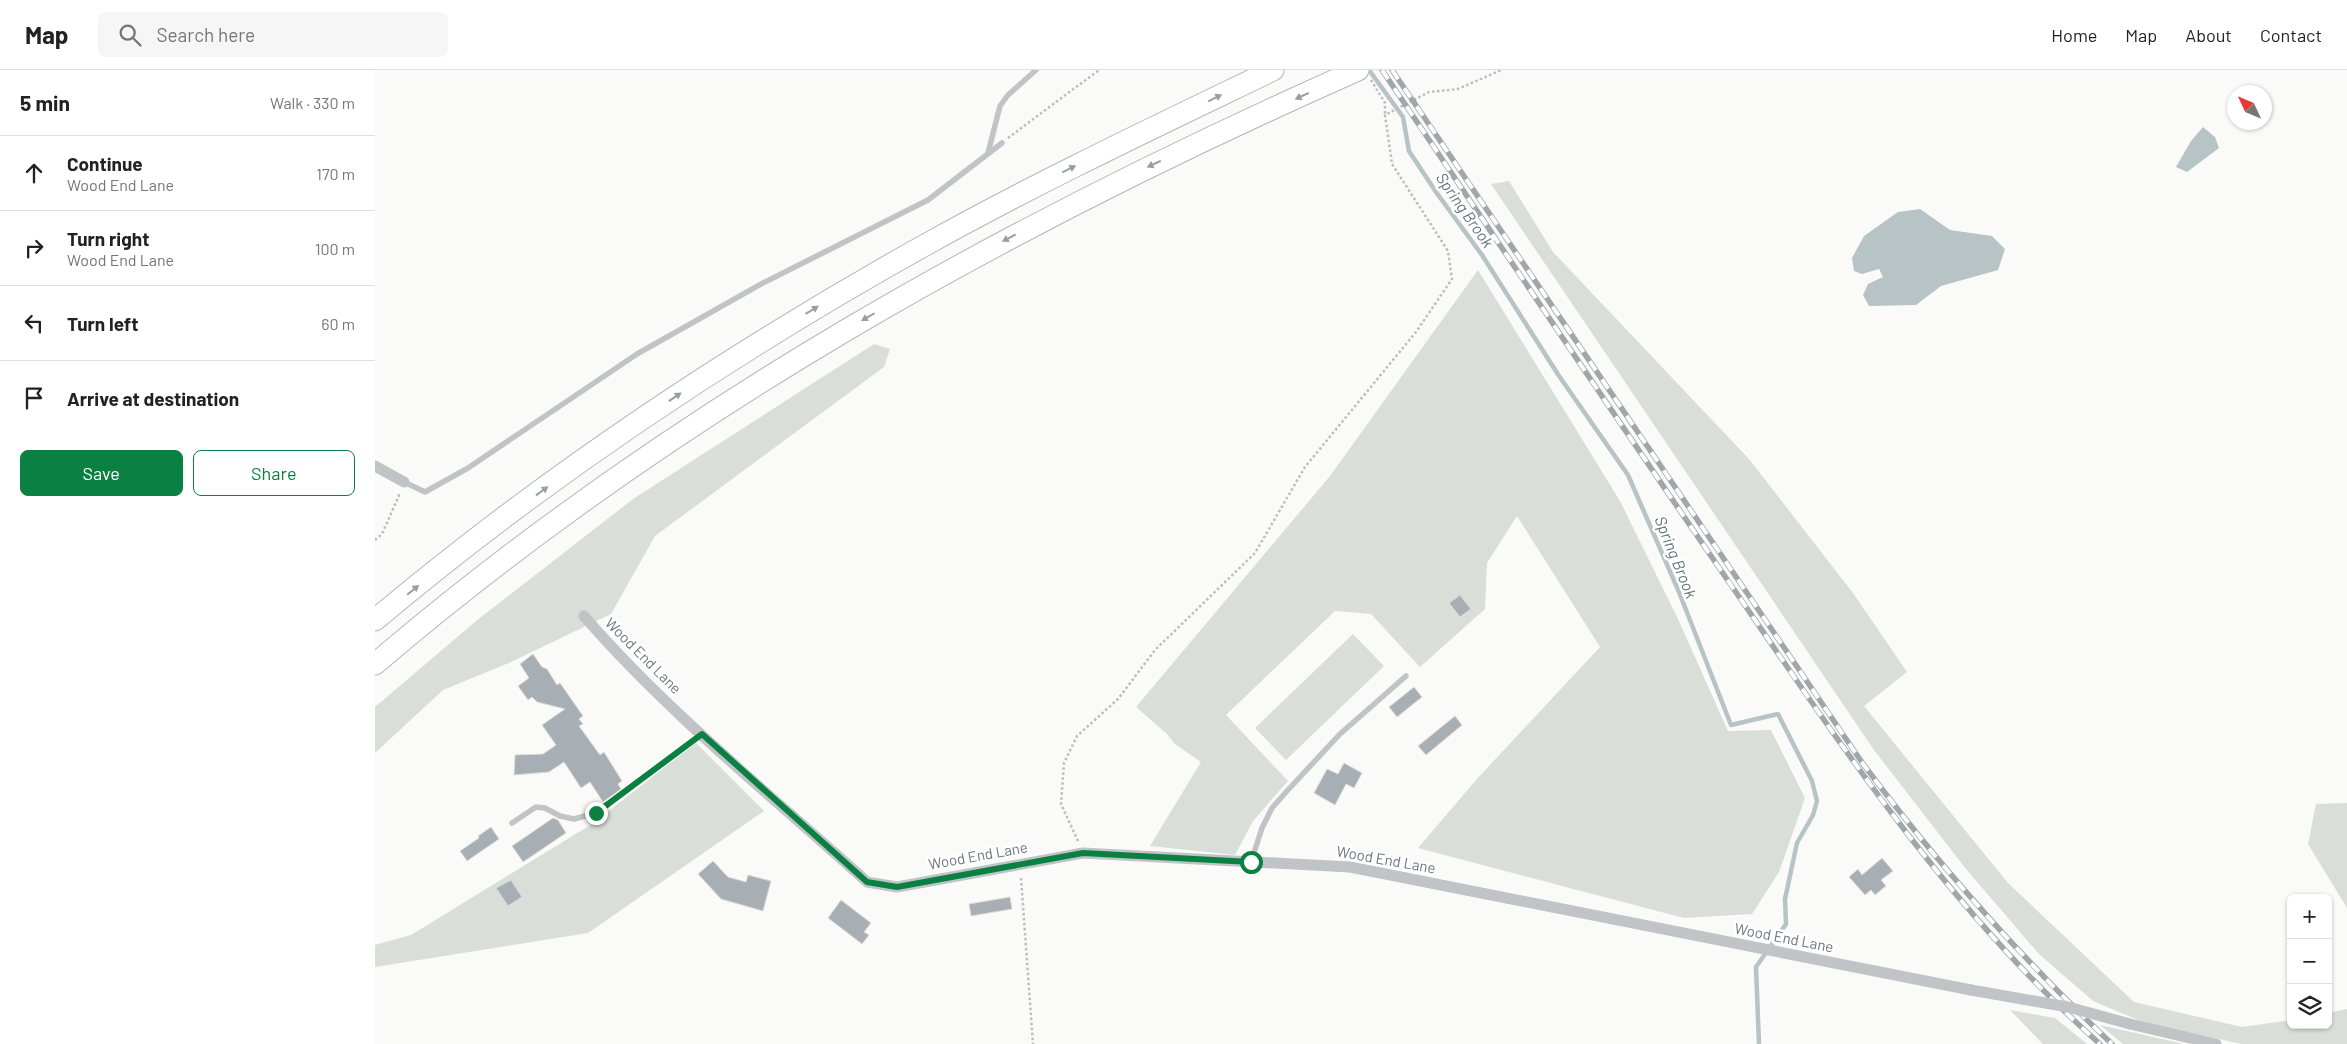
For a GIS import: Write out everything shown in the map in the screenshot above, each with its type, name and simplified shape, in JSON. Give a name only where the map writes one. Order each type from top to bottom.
[{"type":"highway","points":[[375,620],[487,531],[579,464],[677,396],[783,328],[929,243],[1025,191],[1273,70]]},
{"type":"highway","points":[[375,664],[476,582],[656,450],[825,342],[943,273],[1065,208],[1153,164],[1358,75]]},
{"type":"street","points":[[375,466],[404,482]]},
{"type":"street","name":"Wood End Lane","points":[[584,616],[613,650],[702,734],[867,882],[897,887],[1083,853],[1350,867],[1971,990],[2068,1007],[2216,1044]]},
{"type":"lane","points":[[988,153],[1000,106],[1008,95],[1036,70]]},
{"type":"lane","points":[[404,482],[425,492],[459,473],[637,354],[763,283],[928,200],[1002,143]]},
{"type":"lane","points":[[1251,862],[1262,828],[1272,808],[1340,734],[1406,676]]},
{"type":"lane","points":[[512,823],[536,807],[545,808],[560,816],[574,819],[596,813],[702,734]]},
{"type":"path","points":[[1002,143],[1099,70]]},
{"type":"path","points":[[1385,115],[1429,92],[1459,89],[1501,70]]},
{"type":"path","points":[[1083,853],[1061,804],[1064,763],[1077,736],[1118,699],[1155,650],[1255,553],[1305,467],[1416,332],[1452,279],[1448,251],[1392,164],[1385,102],[1358,75]]},
{"type":"path","points":[[375,540],[382,534],[404,482]]},
{"type":"path","points":[[1019,864],[1033,1044]]},
{"type":"shaded area","points":[[2203,127],[2215,137],[2219,148],[2187,172],[2176,167],[2191,141]]},
{"type":"shaded area","points":[[1509,181],[1553,252],[1749,459],[1853,593],[1907,672],[1864,706],[2008,883],[2134,1002],[2242,1027],[2287,1021],[2287,1029],[2332,1029],[2332,1012],[2347,1009],[2347,1044],[2242,1044],[2145,1023],[2093,1001],[2039,954],[1966,869],[1874,750],[1491,184]]},
{"type":"shaded area","points":[[1920,209],[1950,230],[1992,236],[2005,249],[1998,270],[1941,286],[1916,305],[1869,306],[1863,295],[1868,284],[1883,277],[1879,269],[1862,274],[1854,271],[1852,258],[1864,236],[1898,212]]},
{"type":"shaded area","points":[[1478,270],[1620,501],[1678,619],[1728,731],[1771,730],[1805,798],[1779,872],[1752,914],[1684,918],[1418,848],[1476,780],[1600,647],[1517,516],[1487,563],[1485,609],[1420,667],[1371,614],[1335,611],[1226,715],[1288,781],[1253,821],[1235,855],[1150,846],[1201,762],[1175,744],[1166,733],[1136,707],[1330,476]]},
{"type":"shaded area","points":[[874,344],[890,349],[884,367],[655,536],[611,614],[511,662],[443,690],[375,753],[375,707],[476,621],[633,499]]},
{"type":"shaded area","points":[[1353,634],[1384,666],[1286,760],[1255,728]]},
{"type":"shaded area","points":[[696,743],[764,811],[588,933],[375,967],[375,945],[411,935],[592,824]]},
{"type":"shaded area","points":[[2347,803],[2347,908],[2308,844],[2316,804]]},
{"type":"shaded area","points":[[2010,1010],[2055,1018],[2087,1044],[2043,1044]]},
{"type":"shaded area","points":[[2100,1025],[2184,1044],[2123,1044]]},
{"type":"building","points":[[1460,595],[1471,609],[1460,617],[1449,603]]},
{"type":"building","points":[[533,654],[542,667],[547,669],[557,685],[560,683],[583,716],[579,719],[583,724],[579,726],[600,755],[604,752],[622,781],[618,784],[621,789],[603,802],[590,782],[581,788],[564,762],[549,772],[514,775],[515,755],[543,754],[556,745],[542,725],[565,709],[537,702],[532,697],[528,700],[518,686],[529,678],[520,664]]},
{"type":"building","points":[[1414,687],[1422,697],[1397,717],[1389,707]]},
{"type":"building","points":[[1455,716],[1462,725],[1426,755],[1418,746]]},
{"type":"building","points":[[1344,763],[1362,773],[1354,788],[1346,784],[1335,805],[1314,793],[1327,769],[1338,774]]},
{"type":"building","points":[[553,818],[558,820],[566,833],[523,862],[512,846]]},
{"type":"building","points":[[491,827],[499,839],[467,861],[460,851]]},
{"type":"building","points":[[1882,858],[1893,871],[1881,880],[1886,886],[1875,895],[1871,890],[1865,895],[1849,877],[1858,869],[1862,875]]},
{"type":"building","points":[[713,861],[728,877],[746,882],[748,875],[771,881],[763,911],[721,899],[698,874]]},
{"type":"building","points":[[511,880],[522,897],[508,906],[496,888]]},
{"type":"building","points":[[1010,897],[1012,909],[971,916],[969,904]]},
{"type":"building","points":[[841,900],[871,923],[864,932],[869,935],[862,944],[828,918]]},
{"type":"waterway","name":"Spring Brook","points":[[1369,70],[1403,117],[1409,151],[1482,255],[1559,376],[1628,475],[1679,592],[1731,725],[1778,714],[1812,781],[1817,801],[1813,815],[1797,843],[1785,899],[1786,924],[1756,967],[1759,1044]]},
{"type":"railway","points":[[1382,70],[1643,457],[1857,767],[1901,826],[1995,939],[2046,993],[2100,1044]]},
{"type":"railway","points":[[1392,70],[1861,761],[1919,837],[1980,908],[2044,977],[2112,1044]]},
{"type":"route","points":[[596,813],[702,734],[867,882],[897,887],[1083,853],[1251,862]]}]
